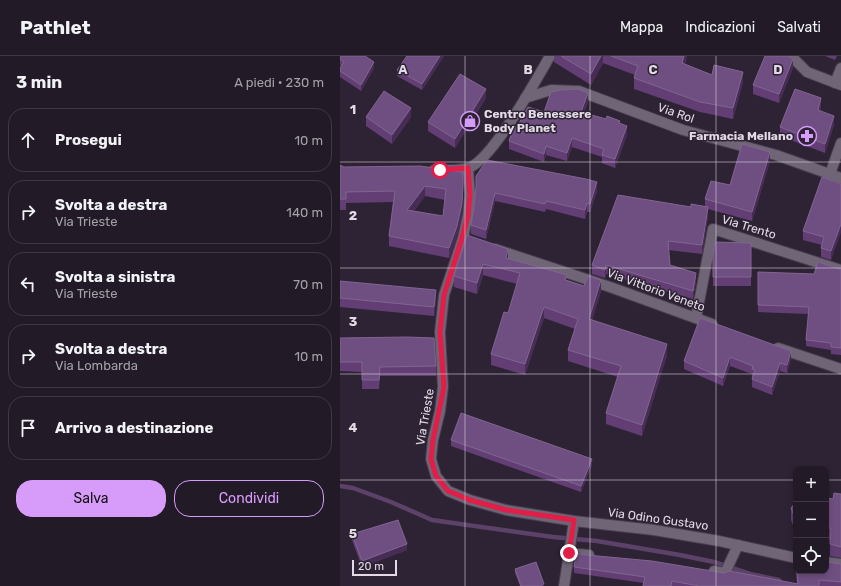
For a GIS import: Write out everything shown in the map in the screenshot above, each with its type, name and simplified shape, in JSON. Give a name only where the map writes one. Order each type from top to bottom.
[{"type":"street","points":[[426,170],[468,168],[481,159],[495,144],[550,56]]},
{"type":"street","points":[[783,56],[795,60],[807,72],[838,84],[841,68]]},
{"type":"street","name":"Via Rol","points":[[525,98],[551,90],[579,91],[684,130],[776,155],[841,178]]},
{"type":"street","points":[[830,174],[841,143]]},
{"type":"street","name":"Via Trieste","points":[[468,168],[470,195],[466,240],[444,295],[440,332],[444,387],[433,440],[431,459],[436,476],[448,491],[470,500],[506,510],[574,520]]},
{"type":"street","name":"Via Trento","points":[[696,318],[713,229],[841,270]]},
{"type":"street","name":"Via Vittorio Veneto","points":[[485,246],[610,287],[723,328]]},
{"type":"street","points":[[771,346],[841,369]]},
{"type":"street","points":[[564,586],[574,520]]},
{"type":"street","name":"Via Odino Gustavo","points":[[574,520],[654,530],[738,545],[793,557]]},
{"type":"street","points":[[704,570],[725,573],[738,545]]},
{"type":"street","points":[[569,553],[600,556]]},
{"type":"street","points":[[829,562],[841,564]]},
{"type":"building","points":[[340,56],[365,56],[374,62],[361,85],[340,71],[340,68],[344,62],[340,59]]},
{"type":"building","points":[[407,56],[440,56],[422,84],[397,70]]},
{"type":"building","points":[[561,56],[601,56],[591,74]]},
{"type":"building","points":[[611,56],[684,56],[682,63],[712,75],[714,65],[743,72],[733,108],[700,102],[634,78],[638,66]]},
{"type":"building","points":[[765,56],[788,56],[793,59],[779,94],[753,85]]},
{"type":"building","points":[[460,74],[486,89],[455,139],[428,122]]},
{"type":"building","points":[[578,89],[588,93],[581,112],[606,119],[607,116],[620,121],[619,123],[627,126],[615,159],[602,155],[604,149],[572,138],[567,153],[546,146],[544,154],[509,141],[514,126],[517,127],[528,107],[544,112],[551,92]]},
{"type":"building","points":[[795,89],[821,98],[818,110],[834,116],[825,144],[780,127]]},
{"type":"building","points":[[384,91],[411,108],[392,135],[366,117]]},
{"type":"building","points":[[742,144],[770,152],[752,212],[705,199],[711,181],[730,185]]},
{"type":"building","points":[[487,160],[597,182],[590,204],[587,203],[585,210],[546,201],[545,204],[495,193],[486,230],[471,225],[476,176]]},
{"type":"building","points":[[340,165],[344,167],[420,166],[463,173],[462,203],[457,226],[449,248],[389,236],[395,191],[346,192],[346,199],[340,199]],"holes":[[[425,186],[446,189],[443,216],[407,210]]]},
{"type":"building","points":[[822,177],[841,184],[841,224],[831,251],[821,248],[824,237],[803,231]]},
{"type":"building","points":[[618,195],[691,207],[691,204],[708,207],[702,245],[668,241],[670,265],[696,273],[693,291],[606,265],[605,270],[592,265]]},
{"type":"building","points":[[467,235],[508,249],[506,258],[567,275],[565,280],[584,286],[588,276],[601,280],[589,319],[667,344],[642,425],[606,413],[621,366],[568,350],[578,319],[544,307],[525,364],[491,354],[504,312],[508,313],[520,273],[483,264],[477,283],[454,276]]},
{"type":"building","points":[[715,242],[751,243],[751,277],[713,277]]},
{"type":"building","points":[[818,262],[841,269],[841,348],[831,347],[831,343],[806,340],[809,307],[758,305],[758,272],[814,274]]},
{"type":"building","points":[[340,281],[436,290],[434,307],[340,298]]},
{"type":"building","points":[[700,318],[791,351],[787,365],[780,363],[772,387],[752,379],[755,370],[752,369],[753,366],[730,357],[723,378],[684,361]]},
{"type":"building","points":[[340,338],[434,338],[436,366],[380,367],[379,380],[362,380],[362,362],[340,362]]},
{"type":"building","points":[[461,413],[592,459],[581,486],[451,440]]},
{"type":"building","points":[[834,493],[841,494],[841,547],[830,544],[831,528],[829,528],[829,498],[833,499]]},
{"type":"building","points":[[398,520],[407,544],[362,561],[352,534]]},
{"type":"building","points":[[576,554],[652,561],[724,573],[729,571],[798,584],[797,574],[829,574],[829,562],[841,564],[841,582],[819,580],[819,586],[699,586],[672,581],[671,586],[643,586],[645,577],[574,567]]},
{"type":"building","points":[[536,562],[544,584],[540,586],[521,586],[515,569]]},
{"type":"waterway","points":[[340,486],[353,488],[391,502],[432,520],[553,537],[597,541],[680,555],[714,562],[750,574],[779,580],[783,586]]},
{"type":"place","name":"Centro Benessere Body Planet","points":[[470,121]]},
{"type":"place","name":"Farmacia Mellano","points":[[807,136]]},
{"type":"route","points":[[440,170],[468,168],[470,195],[468,215],[444,295],[440,332],[444,387],[433,440],[431,459],[436,476],[448,491],[470,500],[506,510],[574,520],[569,553]]}]
